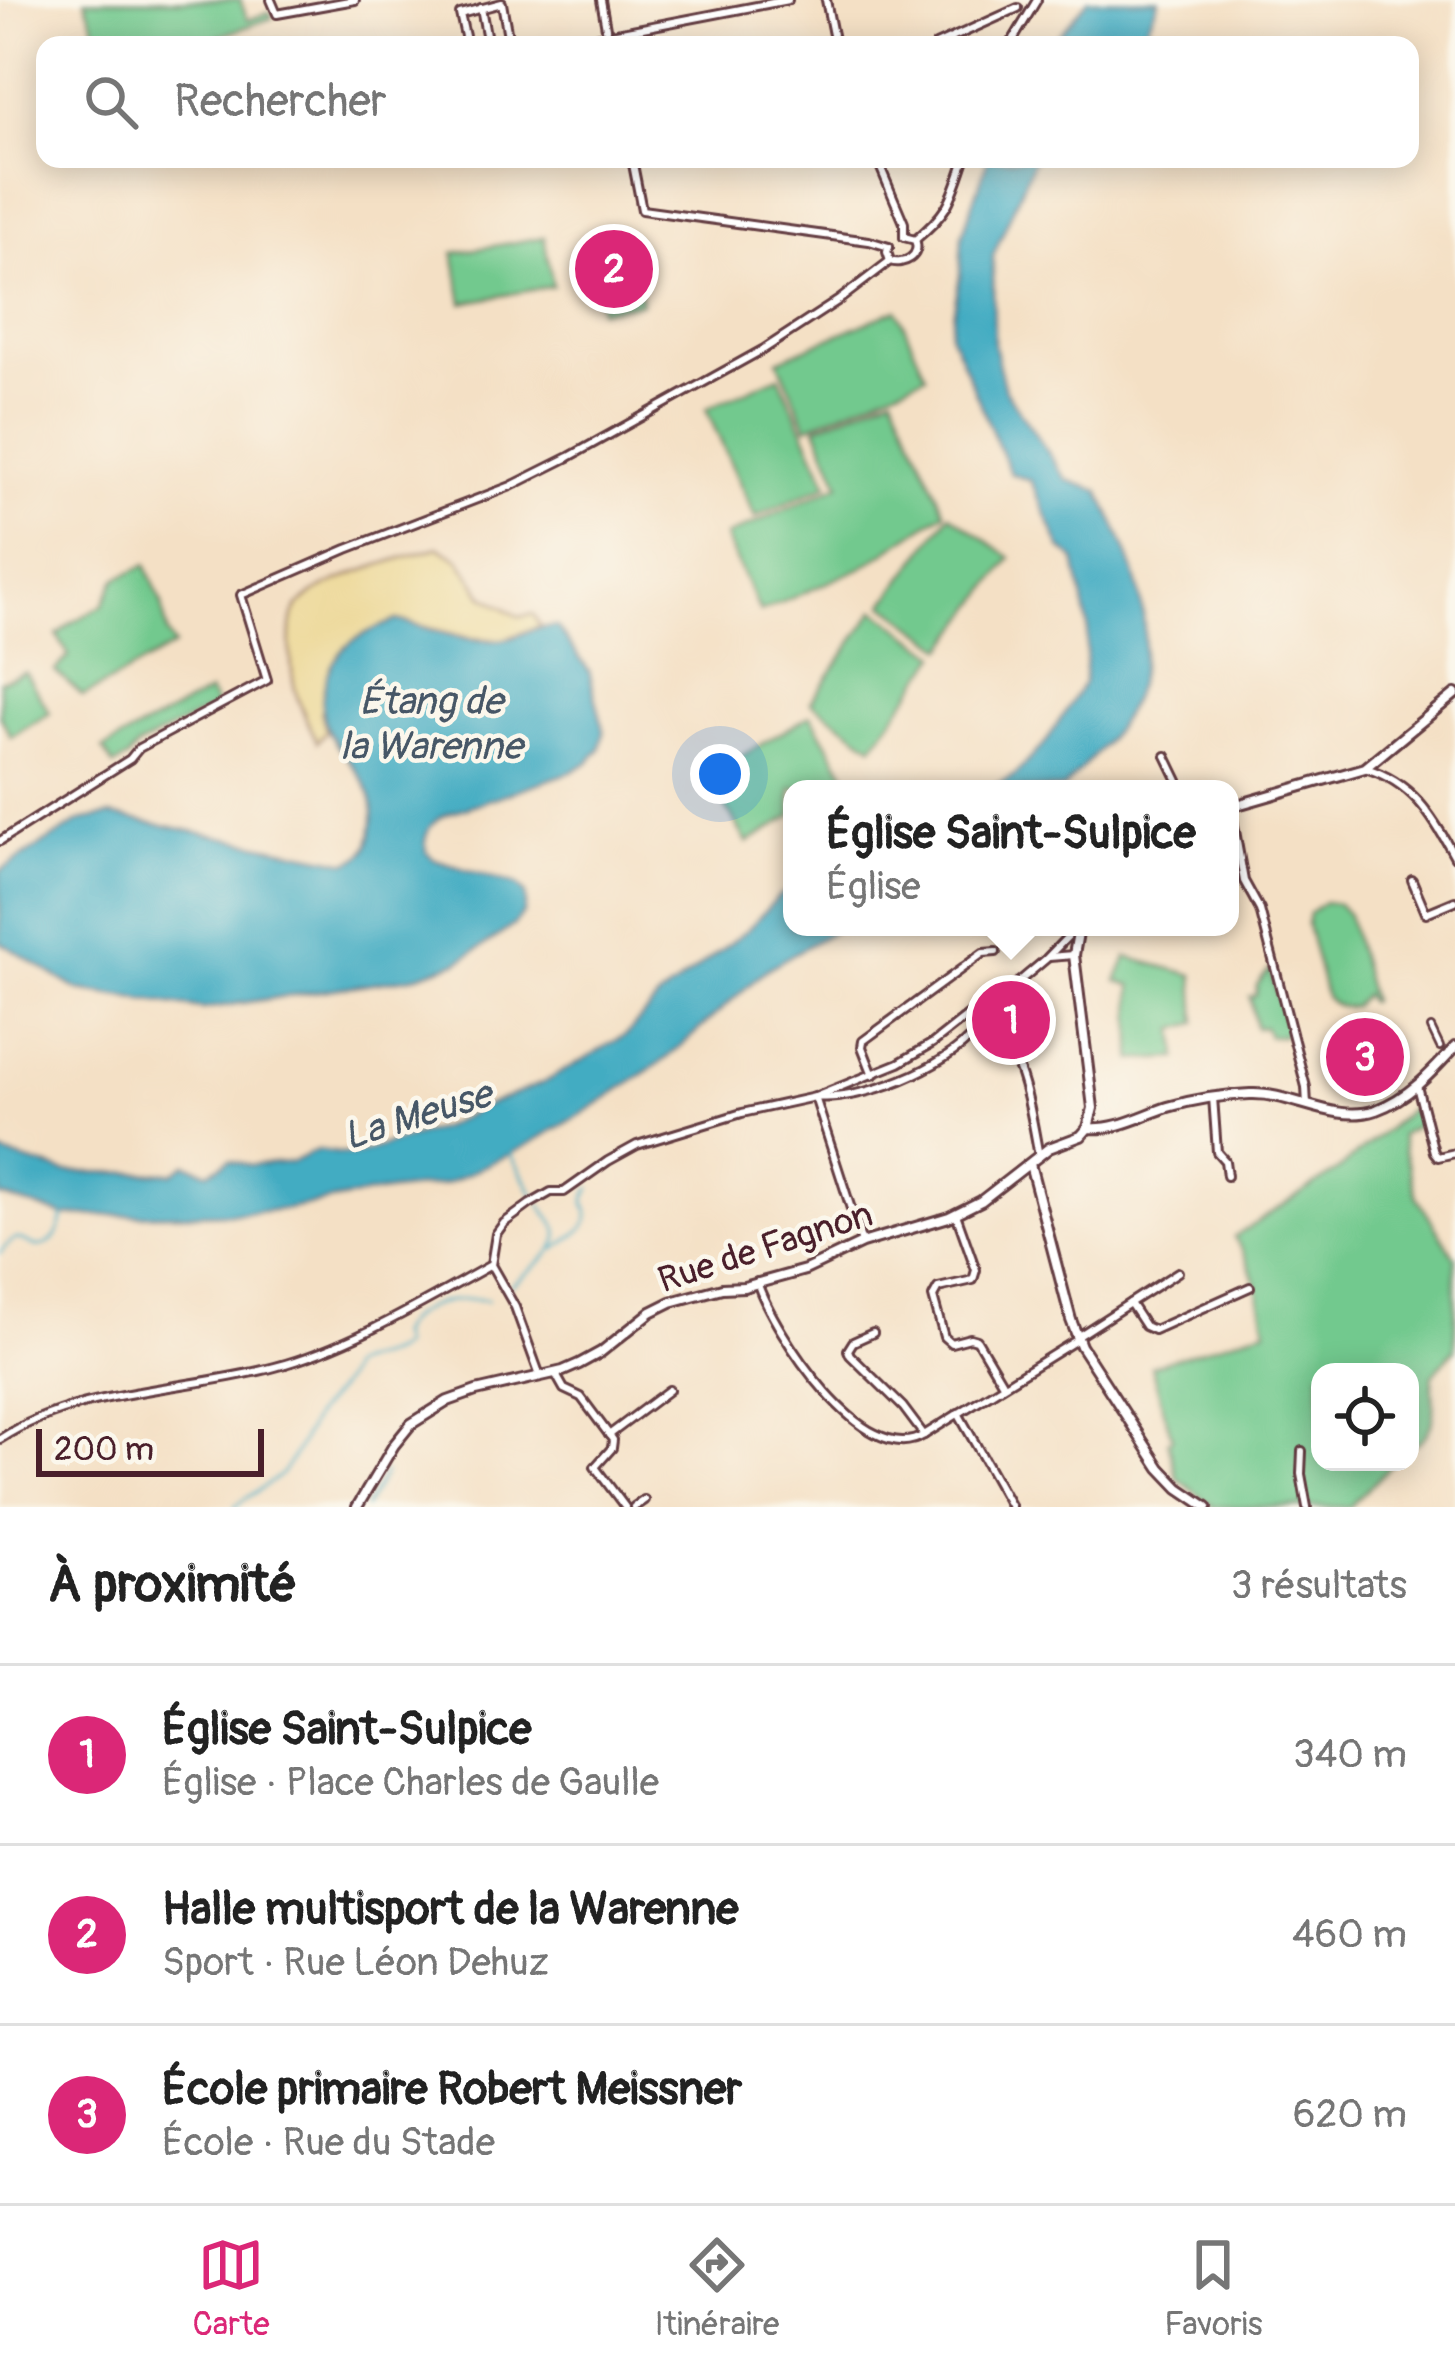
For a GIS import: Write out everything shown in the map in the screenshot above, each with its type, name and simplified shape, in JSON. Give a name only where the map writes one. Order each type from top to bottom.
[{"type":"street","points":[[271,0],[277,14],[355,0]]},
{"type":"street","points":[[601,0],[607,36]]},
{"type":"street","points":[[630,36],[788,0]]},
{"type":"street","points":[[826,0],[833,36]]},
{"type":"street","points":[[1015,36],[1037,0]]},
{"type":"street","points":[[465,36],[460,14],[502,3],[508,36]]},
{"type":"street","points":[[954,36],[1017,4],[1022,22]]},
{"type":"street","points":[[481,8],[486,36]]},
{"type":"street","points":[[634,168],[642,210],[889,247]]},
{"type":"street","points":[[881,168],[904,223],[904,237]]},
{"type":"street","points":[[915,240],[939,220],[961,168]]},
{"type":"street","points":[[890,261],[889,247],[904,237],[915,240]]},
{"type":"street","points":[[890,261],[912,257],[915,240]]},
{"type":"street","points":[[0,841],[130,759],[139,748],[267,680],[242,595],[511,486],[569,457],[764,349],[890,261]]},
{"type":"street","points":[[1239,804],[1365,768],[1455,694]]},
{"type":"street","points":[[1166,756],[1177,780]]},
{"type":"street","points":[[1365,768],[1400,782],[1420,802],[1455,857]]},
{"type":"street","points":[[1239,854],[1244,880],[1261,910],[1307,1105]]},
{"type":"street","points":[[1412,880],[1426,913],[1455,901]]},
{"type":"street","points":[[540,1376],[515,1307],[491,1265],[496,1234],[504,1223],[551,1192],[565,1192],[637,1145],[815,1096],[873,1075],[922,1050],[989,999],[1009,990],[1069,936]]},
{"type":"street","points":[[1076,936],[1074,949],[1093,1108],[1088,1129]]},
{"type":"street","points":[[1056,949],[1074,949]]},
{"type":"street","points":[[1046,958],[1074,949]]},
{"type":"street","points":[[873,1075],[862,1047],[866,1038],[983,953],[997,952]]},
{"type":"street","points":[[967,1018],[975,1032],[1002,1041],[1018,1070],[1040,1156]]},
{"type":"street","points":[[1431,1028],[1440,1047]]},
{"type":"street","points":[[815,1096],[831,1098],[903,1078],[959,1048],[975,1032]]},
{"type":"street","name":"Rue de Fagnon","points":[[357,1507],[411,1424],[448,1401],[555,1373],[594,1356],[661,1306],[805,1270],[862,1243],[956,1214],[981,1201],[1054,1145],[1088,1129],[1109,1127],[1182,1103],[1257,1093],[1360,1114],[1418,1085],[1455,1047]]},
{"type":"street","points":[[1418,1085],[1434,1152],[1438,1157],[1455,1153]]},
{"type":"street","points":[[815,1096],[862,1243]]},
{"type":"street","points":[[1213,1097],[1217,1151],[1225,1160],[1227,1176]]},
{"type":"street","points":[[1030,1164],[1077,1338],[1160,1468],[1207,1507]]},
{"type":"street","points":[[1018,1174],[1037,1197]]},
{"type":"street","points":[[956,1214],[976,1270],[974,1280],[938,1288],[933,1297],[944,1337],[950,1342],[977,1340],[1003,1384]]},
{"type":"street","points":[[0,1438],[63,1408],[234,1377],[318,1354],[491,1265]]},
{"type":"street","points":[[757,1282],[806,1372],[866,1428],[904,1444],[1178,1272]]},
{"type":"street","points":[[1130,1303],[1145,1326],[1154,1330],[1250,1287]]},
{"type":"street","points":[[873,1333],[853,1342],[850,1355],[924,1435]]},
{"type":"street","points":[[555,1373],[564,1388],[581,1397],[613,1440],[596,1467],[629,1507],[644,1500]]},
{"type":"street","points":[[610,1435],[669,1390]]},
{"type":"street","points":[[958,1413],[1011,1507]]},
{"type":"street","points":[[1302,1451],[1307,1507]]},
{"type":"green space","points":[[85,0],[240,0],[248,20],[270,12],[272,18],[221,36],[98,36]]},
{"type":"green space","points":[[626,236],[626,256],[628,264],[634,264],[641,303],[600,310],[588,243]]},
{"type":"green space","points":[[544,237],[553,286],[463,303],[454,253]]},
{"type":"green space","points":[[897,309],[926,375],[807,427],[778,360]]},
{"type":"green space","points":[[779,376],[828,484],[755,517],[706,409]]},
{"type":"green space","points":[[893,394],[945,512],[863,567],[760,612],[725,537],[840,484],[816,427]]},
{"type":"green space","points":[[950,514],[1011,558],[945,648],[884,604]]},
{"type":"green space","points":[[146,565],[174,646],[83,696],[55,671],[69,656],[57,635],[103,605],[116,579]]},
{"type":"green space","points":[[875,610],[938,655],[873,746],[811,702]]},
{"type":"green space","points":[[25,672],[50,713],[11,737],[0,715],[0,681]]},
{"type":"green space","points":[[209,692],[216,706],[137,747],[114,766],[103,749]]},
{"type":"green space","points":[[811,715],[849,780],[783,780],[783,821],[747,843],[708,776]]},
{"type":"green space","points":[[1324,902],[1338,904],[1348,915],[1371,1001],[1364,994],[1353,1006],[1341,1007],[1325,996],[1307,925],[1309,913]]},
{"type":"green space","points":[[1127,957],[1194,975],[1197,1023],[1176,1029],[1178,1058],[1133,1060],[1132,985],[1117,981]]},
{"type":"green space","points":[[1270,969],[1287,1031],[1282,1036],[1268,1036],[1264,1027],[1256,1028],[1250,997],[1256,995],[1257,985]]},
{"type":"green space","points":[[1413,1107],[1419,1124],[1400,1135],[1416,1196],[1455,1257],[1455,1349],[1432,1375],[1430,1426],[1419,1442],[1419,1363],[1311,1363],[1311,1471],[1385,1471],[1349,1507],[1214,1507],[1177,1478],[1168,1441],[1172,1438],[1151,1366],[1266,1329],[1255,1281],[1234,1237],[1338,1170]]},
{"type":"sand","points":[[439,547],[459,559],[484,596],[520,617],[533,614],[540,626],[502,640],[470,638],[397,620],[321,711],[326,731],[317,742],[294,682],[294,613],[337,581]]},
{"type":"water","points":[[1088,0],[1159,0],[1143,36],[1058,36]]},
{"type":"water","points":[[985,168],[1030,168],[993,256],[994,345],[1005,390],[1067,480],[1099,491],[1139,592],[1144,644],[1132,699],[1111,735],[1071,780],[1006,780],[1046,742],[1084,682],[1088,628],[1075,560],[1061,548],[1031,481],[1010,473],[950,333],[962,235]]},
{"type":"water","name":"Étang de la Warenne","points":[[397,620],[489,641],[557,627],[589,671],[604,732],[600,749],[589,762],[444,815],[427,834],[426,851],[435,860],[517,885],[525,893],[524,913],[514,925],[458,962],[412,977],[203,1009],[78,990],[0,942],[0,871],[80,821],[111,815],[348,862],[361,856],[371,836],[371,796],[328,730],[322,702],[329,670],[343,650]]},
{"type":"water","name":"La Meuse","points":[[783,894],[783,936],[824,936],[767,969],[666,1059],[582,1114],[446,1184],[242,1213],[65,1216],[0,1196],[0,1153],[65,1172],[173,1173],[186,1164],[208,1172],[230,1160],[249,1165],[292,1162],[317,1150],[353,1155],[443,1127],[543,1083],[627,1034],[659,998],[748,929]]},
{"type":"waterway","points":[[509,1151],[535,1197]]},
{"type":"waterway","points":[[556,1249],[587,1222],[585,1202],[591,1188]]},
{"type":"waterway","points":[[511,1285],[541,1261],[558,1238],[557,1228],[540,1204]]},
{"type":"waterway","points":[[0,1253],[17,1239],[37,1246],[48,1244],[63,1216]]},
{"type":"waterway","points":[[235,1507],[282,1473],[349,1367],[396,1350],[405,1324],[424,1309],[462,1299],[487,1300]]},
{"type":"waterway","points":[[365,1507],[385,1473]]},
{"type":"place","name":"Halle multisport de la Warenne","points":[[614,269]]},
{"type":"place","name":"Église Saint-Sulpice","points":[[1011,1020]]},
{"type":"place","name":"École primaire Robert Meissner","points":[[1365,1057]]}]
